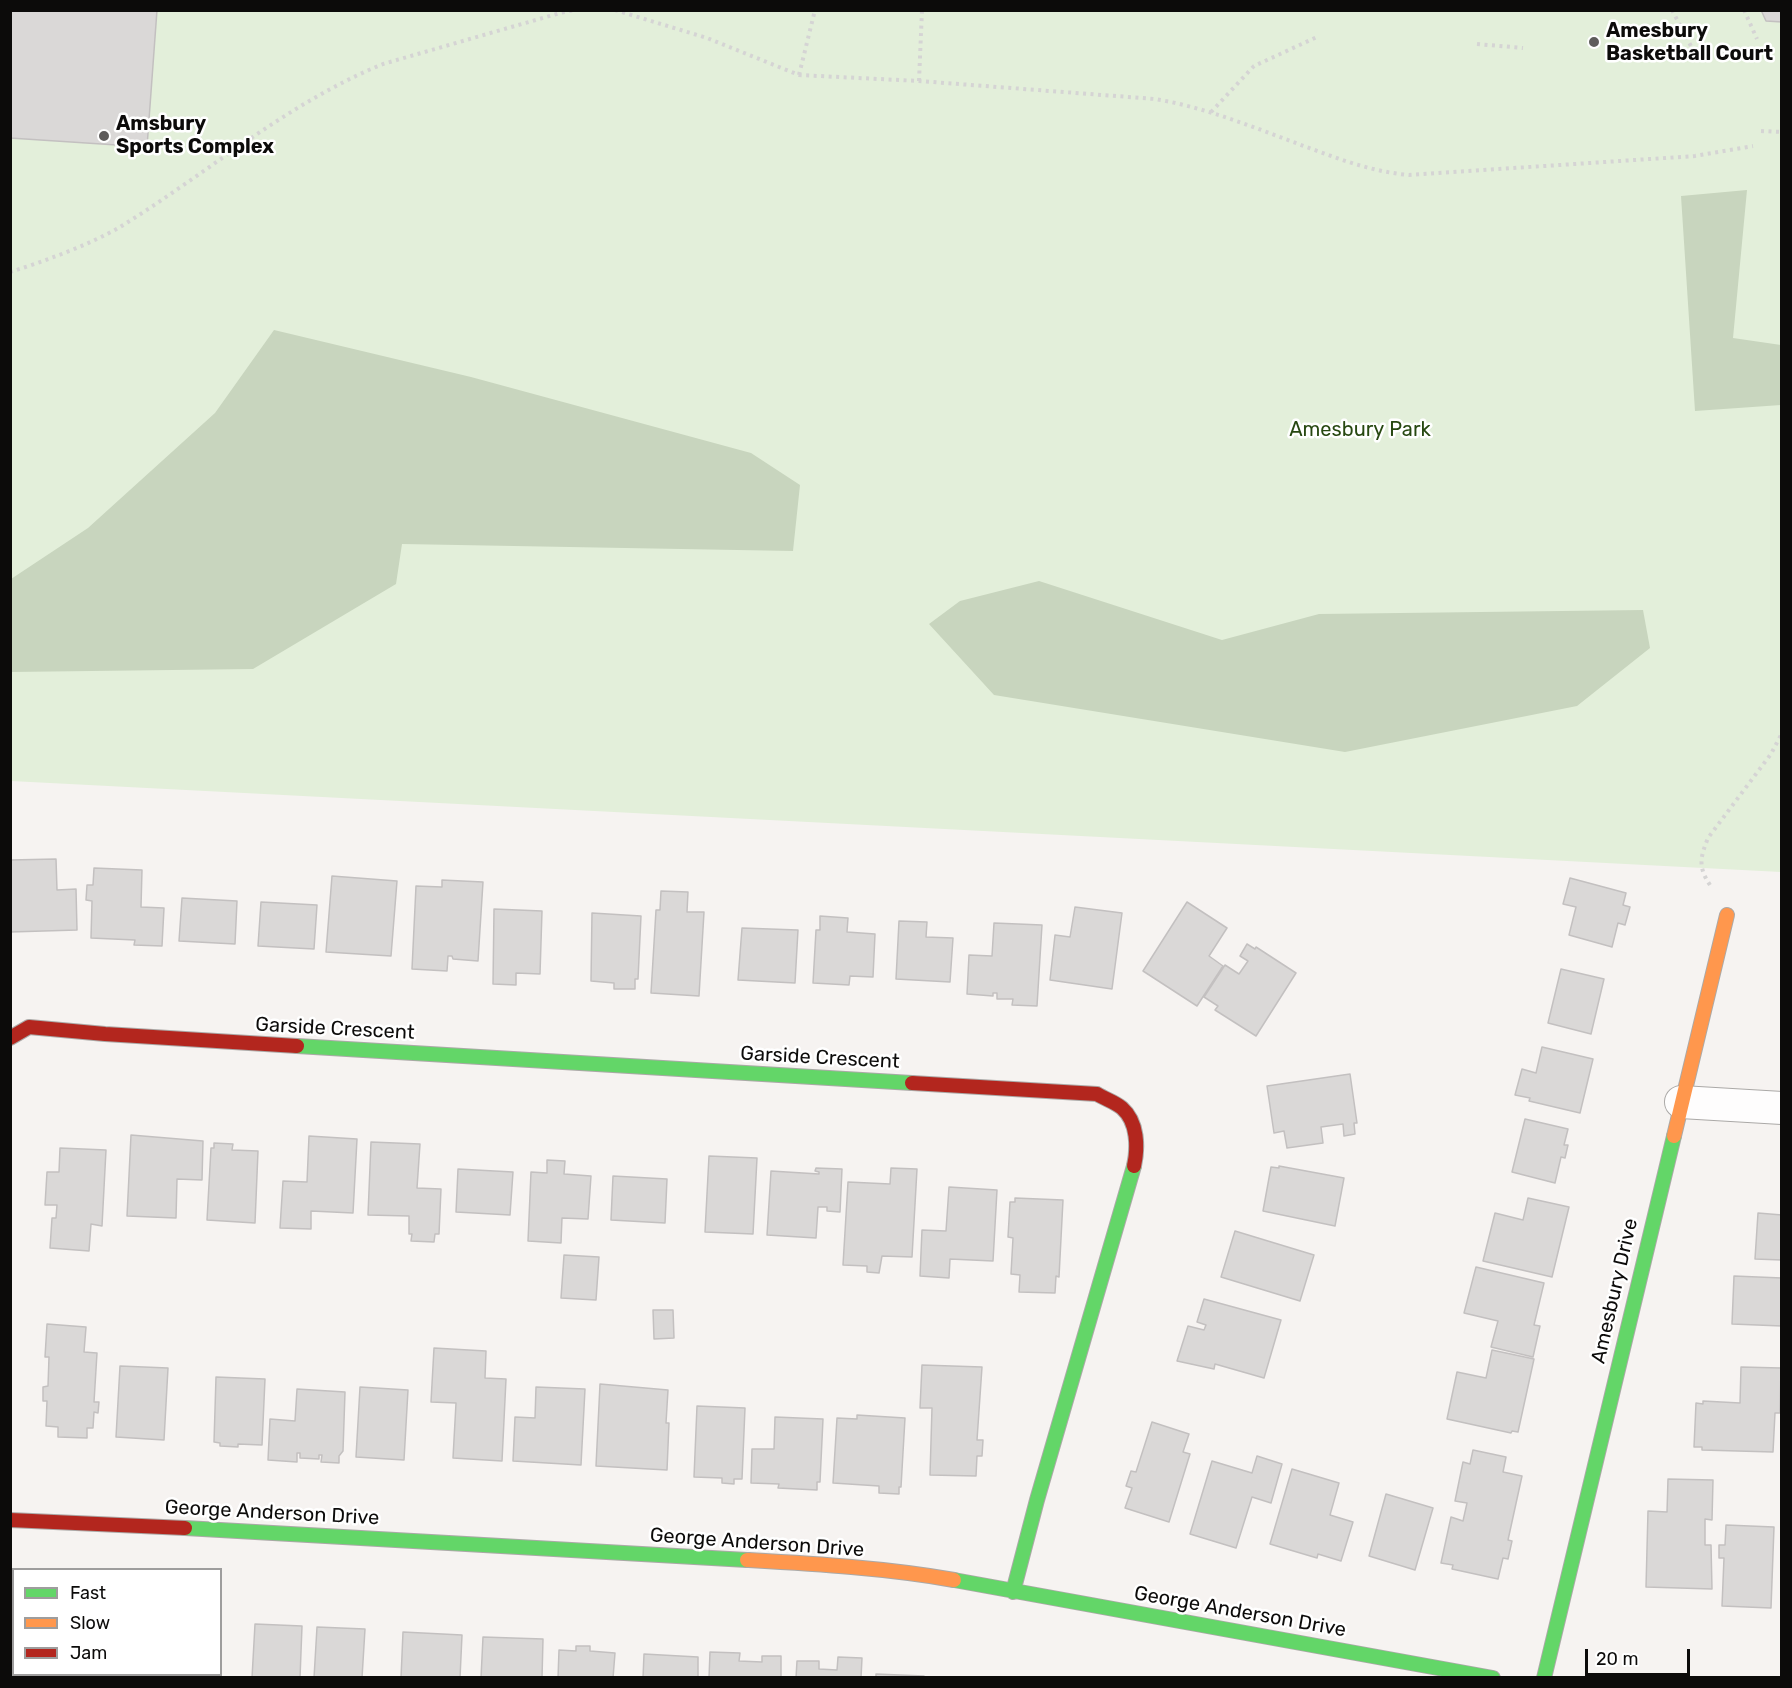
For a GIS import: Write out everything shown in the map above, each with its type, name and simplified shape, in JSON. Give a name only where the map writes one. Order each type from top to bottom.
[{"type":"street","name":"Amesbury Drive","points":[[1544,1677],[1727,915]]},
{"type":"street","name":"Garside Crescent","points":[[10,1038],[29,1027],[117,1035],[1097,1094],[1125,1111],[1137,1138],[1135,1160],[1130,1186],[1069,1389],[1013,1592]]},
{"type":"street","points":[[1681,1102],[1782,1108]]},
{"type":"street","name":"George Anderson Drive","points":[[10,1520],[285,1533],[826,1566],[924,1575],[1493,1677]]},
{"type":"path","points":[[10,272],[48,260],[118,228],[305,104],[358,75],[394,61],[574,10]]},
{"type":"path","points":[[615,10],[707,38],[800,75],[920,81],[1155,99],[1211,112],[1349,163],[1378,171],[1409,175],[1695,156],[1753,146]]},
{"type":"path","points":[[800,75],[815,10]]},
{"type":"path","points":[[920,81],[922,10]]},
{"type":"path","points":[[1672,10],[1693,50],[1756,57]]},
{"type":"path","points":[[1744,10],[1757,39]]},
{"type":"path","points":[[1211,112],[1254,66],[1317,37]]},
{"type":"path","points":[[1477,44],[1523,48]]},
{"type":"path","points":[[1761,131],[1782,132]]},
{"type":"path","points":[[1727,915],[1701,871],[1703,849],[1708,838],[1771,754],[1782,733]]},
{"type":"green space","name":"Amesbury Park","points":[[10,11],[1781,11],[1781,872],[11,781]]},
{"type":"green space","points":[[1747,190],[1733,338],[1781,345],[1781,405],[1695,411],[1681,196]]},
{"type":"green space","points":[[274,330],[471,377],[751,453],[800,485],[793,551],[402,544],[396,584],[253,669],[11,672],[11,579],[88,528],[215,413]]},
{"type":"green space","points":[[1039,581],[1222,640],[1319,614],[1643,610],[1650,648],[1577,706],[1345,752],[994,695],[929,624],[960,601]]},
{"type":"building","points":[[10,10],[157,10],[147,147],[10,138]]},
{"type":"building","points":[[1761,10],[1782,10],[1782,22],[1766,21]]},
{"type":"building","points":[[56,859],[57,890],[76,889],[77,930],[10,932],[10,860]]},
{"type":"building","points":[[94,868],[142,870],[141,907],[164,908],[162,946],[134,945],[135,940],[91,938],[92,901],[86,900],[87,885],[93,885]]},
{"type":"building","points":[[332,876],[397,881],[391,956],[326,952]]},
{"type":"building","points":[[1570,878],[1626,893],[1623,905],[1630,907],[1625,925],[1618,923],[1612,947],[1569,935],[1576,907],[1563,904]]},
{"type":"building","points":[[442,880],[483,882],[478,961],[453,959],[452,956],[448,956],[447,971],[412,969],[416,886],[442,887]]},
{"type":"building","points":[[661,891],[688,892],[687,912],[704,912],[699,996],[651,993],[656,910],[660,910]]},
{"type":"building","points":[[182,898],[237,901],[235,944],[179,941]]},
{"type":"building","points":[[261,902],[317,905],[314,949],[258,946]]},
{"type":"building","points":[[1187,902],[1227,928],[1209,956],[1223,966],[1197,1006],[1143,971]]},
{"type":"building","points":[[1075,907],[1122,913],[1112,989],[1050,980],[1055,935],[1070,937]]},
{"type":"building","points":[[494,909],[542,911],[540,974],[516,973],[516,985],[493,984]]},
{"type":"building","points":[[592,913],[641,916],[638,979],[635,979],[635,989],[614,989],[614,983],[591,981]]},
{"type":"building","points":[[820,916],[848,918],[847,932],[875,934],[873,977],[850,976],[849,985],[813,983],[816,930],[820,930]]},
{"type":"building","points":[[899,921],[927,922],[926,937],[953,938],[950,982],[896,979]]},
{"type":"building","points":[[994,923],[1042,925],[1037,1006],[1012,1005],[1013,999],[997,999],[997,993],[993,993],[993,996],[967,994],[969,955],[992,956]]},
{"type":"building","points":[[742,928],[798,930],[795,983],[738,980]]},
{"type":"building","points":[[1247,944],[1255,949],[1256,947],[1296,973],[1256,1036],[1215,1010],[1218,1006],[1204,997],[1225,965],[1239,974],[1248,961],[1240,956]]},
{"type":"building","points":[[1561,969],[1604,979],[1591,1034],[1548,1023]]},
{"type":"building","points":[[1542,1047],[1593,1059],[1580,1113],[1529,1101],[1530,1098],[1515,1095],[1522,1069],[1536,1073]]},
{"type":"building","points":[[1350,1074],[1357,1123],[1354,1123],[1355,1134],[1344,1136],[1343,1124],[1321,1127],[1323,1143],[1287,1148],[1284,1131],[1274,1133],[1267,1086]]},
{"type":"building","points":[[1525,1119],[1568,1129],[1564,1145],[1568,1145],[1565,1158],[1561,1157],[1555,1183],[1512,1172]]},
{"type":"building","points":[[131,1135],[203,1141],[202,1180],[177,1179],[176,1218],[127,1216]]},
{"type":"building","points":[[309,1136],[357,1139],[353,1213],[311,1211],[311,1229],[280,1228],[283,1181],[307,1182]]},
{"type":"building","points":[[371,1142],[420,1144],[417,1188],[441,1189],[439,1234],[435,1234],[434,1242],[411,1241],[409,1216],[368,1215]]},
{"type":"building","points":[[214,1143],[233,1144],[232,1150],[258,1151],[255,1223],[207,1220],[211,1148],[214,1148]]},
{"type":"building","points":[[60,1148],[106,1150],[102,1226],[91,1224],[89,1251],[50,1248],[52,1218],[56,1218],[57,1205],[45,1205],[47,1172],[59,1172]]},
{"type":"building","points":[[709,1156],[757,1158],[753,1234],[705,1232]]},
{"type":"building","points":[[547,1160],[565,1161],[564,1174],[591,1176],[588,1219],[562,1218],[561,1243],[528,1241],[531,1172],[547,1173]]},
{"type":"building","points":[[1279,1166],[1344,1178],[1335,1226],[1263,1211],[1271,1167],[1279,1168]]},
{"type":"building","points":[[816,1168],[842,1169],[840,1212],[827,1211],[827,1207],[818,1207],[816,1238],[767,1235],[771,1171],[819,1174],[815,1171]]},
{"type":"building","points":[[891,1168],[917,1169],[912,1257],[882,1256],[879,1273],[867,1272],[867,1266],[843,1265],[848,1182],[890,1184]]},
{"type":"building","points":[[458,1169],[513,1172],[510,1215],[456,1212]]},
{"type":"building","points":[[613,1176],[667,1179],[665,1223],[611,1220]]},
{"type":"building","points":[[949,1187],[997,1190],[993,1261],[950,1259],[949,1278],[920,1276],[922,1230],[946,1231]]},
{"type":"building","points":[[1015,1198],[1063,1200],[1059,1277],[1056,1276],[1055,1293],[1019,1292],[1020,1275],[1011,1274],[1013,1238],[1008,1237],[1010,1202],[1015,1202]]},
{"type":"building","points":[[1528,1198],[1569,1207],[1552,1277],[1483,1261],[1495,1213],[1523,1220]]},
{"type":"building","points":[[1758,1213],[1782,1215],[1782,1260],[1755,1259]]},
{"type":"building","points":[[1235,1231],[1314,1255],[1300,1301],[1221,1277]]},
{"type":"building","points":[[564,1255],[599,1257],[596,1300],[561,1298]]},
{"type":"building","points":[[1476,1267],[1544,1283],[1534,1325],[1540,1326],[1533,1357],[1491,1347],[1498,1321],[1464,1313]]},
{"type":"building","points":[[1734,1276],[1782,1278],[1782,1326],[1732,1324]]},
{"type":"building","points":[[1204,1299],[1281,1320],[1264,1378],[1215,1364],[1214,1369],[1177,1361],[1188,1326],[1204,1330],[1206,1325],[1197,1322]]},
{"type":"building","points":[[653,1310],[673,1310],[674,1338],[654,1339]]},
{"type":"building","points":[[47,1324],[86,1327],[84,1352],[97,1353],[94,1402],[99,1402],[98,1413],[94,1412],[93,1428],[87,1428],[87,1438],[58,1437],[58,1427],[46,1426],[47,1401],[43,1401],[43,1387],[48,1386],[49,1357],[45,1357]]},
{"type":"building","points":[[434,1348],[486,1351],[485,1378],[506,1379],[502,1461],[453,1458],[456,1403],[431,1402]]},
{"type":"building","points":[[1492,1350],[1534,1359],[1518,1432],[1512,1431],[1511,1433],[1447,1419],[1457,1372],[1486,1378]]},
{"type":"building","points":[[922,1365],[982,1367],[977,1440],[983,1440],[982,1456],[977,1456],[976,1476],[930,1475],[932,1408],[920,1408]]},
{"type":"building","points":[[120,1366],[168,1368],[164,1440],[116,1437]]},
{"type":"building","points":[[1741,1367],[1781,1368],[1780,1413],[1775,1413],[1773,1452],[1702,1450],[1702,1447],[1694,1447],[1696,1403],[1703,1404],[1703,1401],[1740,1403]]},
{"type":"building","points":[[216,1377],[265,1379],[262,1445],[220,1446],[220,1443],[214,1442]]},
{"type":"building","points":[[600,1384],[668,1390],[667,1470],[596,1466]]},
{"type":"building","points":[[360,1387],[408,1390],[404,1460],[356,1457]]},
{"type":"building","points":[[536,1387],[585,1389],[581,1465],[513,1461],[515,1417],[535,1418]]},
{"type":"building","points":[[297,1389],[345,1392],[343,1451],[339,1456],[339,1463],[321,1462],[322,1455],[319,1455],[319,1459],[300,1458],[300,1453],[297,1453],[297,1462],[268,1460],[270,1419],[295,1421]]},
{"type":"building","points":[[697,1406],[745,1408],[742,1479],[734,1479],[734,1484],[722,1483],[722,1478],[694,1477]]},
{"type":"building","points":[[857,1415],[905,1418],[899,1494],[879,1493],[879,1486],[833,1483],[837,1418],[857,1419]]},
{"type":"building","points":[[775,1417],[823,1419],[820,1482],[817,1482],[817,1490],[778,1488],[779,1484],[751,1483],[752,1449],[774,1449]]},
{"type":"building","points":[[1152,1422],[1189,1434],[1183,1452],[1190,1454],[1169,1522],[1125,1508],[1132,1488],[1126,1486],[1131,1471],[1136,1472]]},
{"type":"building","points":[[1473,1450],[1506,1457],[1503,1472],[1522,1476],[1508,1540],[1512,1541],[1508,1559],[1503,1558],[1498,1579],[1452,1569],[1453,1565],[1441,1563],[1451,1517],[1463,1521],[1467,1503],[1455,1501],[1463,1462],[1470,1464]]},
{"type":"building","points":[[1257,1456],[1282,1464],[1271,1503],[1252,1497],[1236,1548],[1190,1534],[1212,1461],[1252,1473]]},
{"type":"building","points":[[1292,1469],[1339,1483],[1330,1515],[1353,1522],[1341,1561],[1318,1554],[1317,1558],[1270,1544]]},
{"type":"building","points":[[1668,1479],[1713,1480],[1712,1520],[1705,1519],[1705,1545],[1711,1545],[1712,1589],[1646,1587],[1648,1511],[1667,1512]]},
{"type":"building","points":[[1386,1494],[1433,1508],[1415,1570],[1369,1556]]},
{"type":"building","points":[[1726,1525],[1774,1527],[1771,1608],[1722,1606],[1724,1558],[1719,1558],[1719,1545],[1725,1545]]},
{"type":"building","points":[[255,1624],[302,1626],[300,1678],[252,1678]]},
{"type":"building","points":[[317,1627],[365,1629],[362,1678],[314,1678]]},
{"type":"building","points":[[403,1632],[462,1635],[460,1678],[401,1678]]},
{"type":"building","points":[[483,1637],[543,1639],[542,1678],[481,1678]]},
{"type":"building","points":[[576,1646],[590,1646],[590,1651],[615,1653],[613,1678],[558,1678],[559,1650],[576,1651]]},
{"type":"building","points":[[710,1652],[740,1653],[739,1661],[762,1662],[762,1656],[781,1656],[781,1678],[709,1678]]},
{"type":"building","points":[[644,1654],[698,1657],[698,1678],[643,1678]]},
{"type":"building","points":[[838,1657],[862,1658],[861,1678],[796,1678],[797,1661],[819,1661],[819,1669],[837,1670]]},
{"type":"building","points":[[876,1674],[924,1676],[923,1678],[876,1678]]},
{"type":"building","points":[[73,1676],[122,1676],[122,1678],[73,1678]]},
{"type":"building","points":[[154,1676],[202,1676],[201,1678],[153,1678]]},
{"type":"traffic: fast","points":[[297,1046],[912,1083]]},
{"type":"traffic: fast","points":[[1544,1678],[1674,1136]]},
{"type":"traffic: fast","points":[[1013,1592],[1037,1500],[1134,1166]]},
{"type":"traffic: fast","points":[[185,1528],[747,1560]]},
{"type":"traffic: fast","points":[[954,1580],[1493,1678]]},
{"type":"traffic: slow","points":[[1674,1136],[1727,915]]},
{"type":"traffic: slow","points":[[747,1560],[877,1569],[954,1580]]},
{"type":"traffic: jam","points":[[10,1038],[29,1027],[297,1046]]},
{"type":"traffic: jam","points":[[912,1083],[1097,1094],[1122,1108],[1131,1120],[1136,1135],[1134,1166]]},
{"type":"traffic: jam","points":[[10,1520],[185,1528]]},
{"type":"place","name":"Amesbury Basketball Court","points":[[1594,42]]},
{"type":"place","name":"Amsbury Sports Complex","points":[[104,136]]}]
